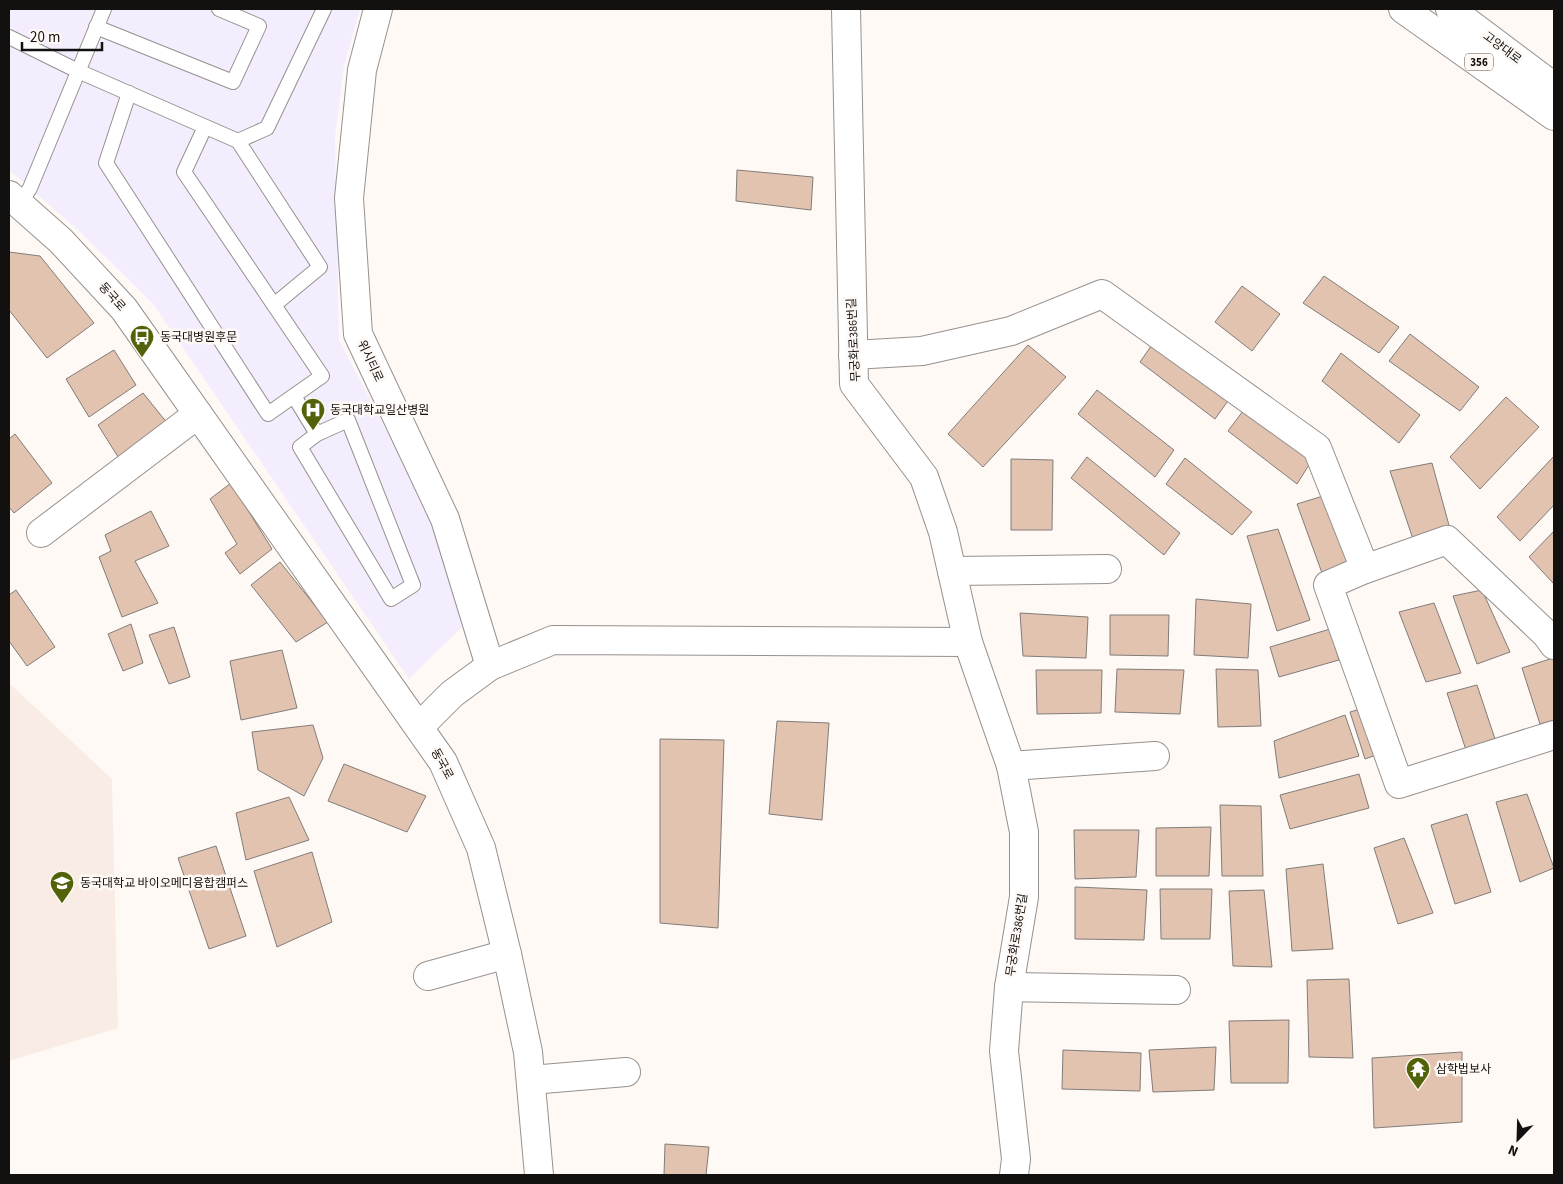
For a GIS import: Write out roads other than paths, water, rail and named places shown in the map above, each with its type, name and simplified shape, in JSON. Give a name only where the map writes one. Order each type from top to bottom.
[{"type":"street","name":"위시티로","points":[[378,9],[362,70],[349,198],[358,334],[445,519],[490,666]]},
{"type":"street","name":"무궁화로386번길","points":[[846,9],[854,384],[924,477],[943,532],[968,642],[1011,766],[1024,832],[1024,897],[1009,987],[1004,1051],[1016,1159],[1014,1175]]},
{"type":"street","name":"고양대로","points":[[1403,9],[1554,116]]},
{"type":"street","name":"고양대로","points":[[1450,9],[1554,87]]},
{"type":"street","name":"동국로","points":[[14,199],[61,241],[124,309],[444,762],[481,848],[507,954],[528,1052],[540,1175]]},
{"type":"street","points":[[853,355],[922,352],[1011,330],[1102,294],[1316,448],[1365,569]]},
{"type":"street","points":[[41,533],[198,414]]},
{"type":"street","points":[[1554,645],[1546,634],[1447,540],[1365,569],[1328,585],[1399,784],[1554,735]]},
{"type":"street","points":[[952,571],[1107,569]]},
{"type":"street","points":[[418,727],[452,694],[490,666],[553,640],[968,642]]},
{"type":"street","points":[[1011,766],[1154,756]]},
{"type":"street","points":[[428,976],[507,954]]},
{"type":"street","points":[[1009,987],[1176,990]]},
{"type":"street","points":[[531,1080],[626,1072]]},
{"type":"lane","points":[[14,199],[30,188],[104,9]]},
{"type":"lane","points":[[96,27],[233,82],[258,26],[219,9]]},
{"type":"lane","points":[[238,141],[267,128],[324,9]]},
{"type":"lane","points":[[9,37],[78,71],[238,141],[320,267],[274,305]]},
{"type":"lane","points":[[128,93],[106,163],[268,414],[322,376],[184,172],[205,127]]},
{"type":"lane","points":[[294,396],[317,434]]},
{"type":"lane","points":[[348,420],[413,585],[391,599],[300,447],[317,434],[348,420]]},
{"type":"place","name":"동국대병원후문","points":[[142,358]]},
{"type":"place","name":"동국대학교일산병원","points":[[313,431]]},
{"type":"place","name":"동국대학교 바이오메디융합캠퍼스","points":[[62,904]]},
{"type":"place","name":"삼학법보사","points":[[1418,1090]]}]
